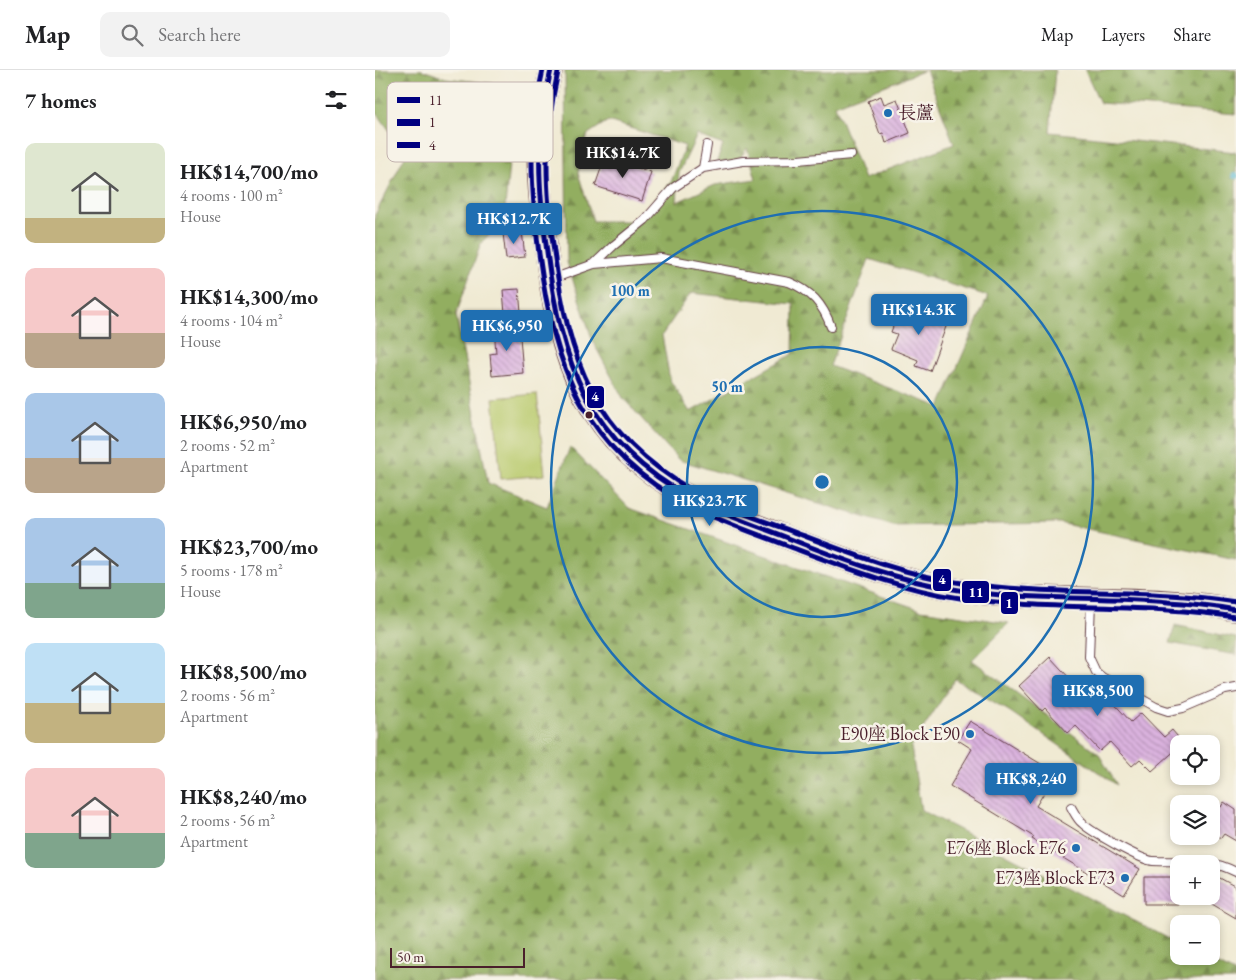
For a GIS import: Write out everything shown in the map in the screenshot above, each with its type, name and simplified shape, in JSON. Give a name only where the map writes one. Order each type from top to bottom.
[{"type":"main road","points":[[539,162],[540,193],[550,280],[559,329],[568,359],[583,394],[596,416],[620,445],[652,473],[674,488],[691,498],[737,518],[897,578],[983,593],[1190,603],[1236,610]]},
{"type":"lane","points":[[703,168],[707,145]]},
{"type":"lane","points":[[594,264],[645,220],[673,188],[703,168],[743,161],[798,160],[851,155]]},
{"type":"lane","points":[[550,280],[594,264],[661,258],[789,282],[801,287],[820,303],[831,327]]},
{"type":"lane","points":[[1091,599],[1089,657],[1096,672],[1102,677],[1156,707],[1169,710],[1183,708],[1225,690],[1236,688]]},
{"type":"lane","points":[[1071,807],[1081,823],[1139,857],[1153,861],[1201,860],[1236,872]]},
{"type":"green space","points":[[375,70],[422,70],[446,78],[481,82],[387,82],[387,127],[375,110]]},
{"type":"green space","points":[[565,70],[925,70],[835,105],[864,179],[954,144],[926,70],[1055,70],[1050,132],[1236,152],[1236,560],[1059,523],[893,526],[679,460],[623,398],[593,342],[567,262]],"holes":[[[608,121],[685,146],[671,182],[634,221],[593,221],[578,173],[588,134]],[[697,135],[723,145],[717,161],[733,168],[747,148],[756,179],[715,185],[677,202],[679,173]],[[869,259],[988,296],[940,407],[830,366]],[[691,293],[794,304],[793,354],[690,412],[670,380],[662,335]]]},
{"type":"green space","points":[[1085,70],[1236,70],[1236,114],[1100,103]]},
{"type":"green space","points":[[402,162],[509,162],[504,219],[481,243],[456,315],[488,483],[547,507],[570,447],[629,508],[921,610],[1009,623],[972,660],[1098,753],[1117,785],[1009,711],[955,679],[911,747],[921,810],[1170,939],[1170,965],[1219,965],[1236,974],[1236,980],[375,980],[375,215]]},
{"type":"green space","points":[[537,394],[545,475],[501,479],[493,398]]},
{"type":"green space","points":[[1175,625],[1236,638],[1236,655],[1170,643]]},
{"type":"building","name":"長蘆","points":[[881,96],[884,104],[897,99],[910,133],[886,143],[883,133],[880,134],[868,101]]},
{"type":"building","points":[[605,157],[651,172],[642,201],[595,186]]},
{"type":"building","points":[[522,231],[525,257],[506,259],[503,233]]},
{"type":"building","points":[[519,289],[521,313],[505,314],[503,290]]},
{"type":"building","points":[[900,308],[914,313],[915,309],[948,321],[930,371],[916,366],[918,360],[891,349],[897,334],[891,332]]},
{"type":"building","points":[[519,325],[523,373],[492,376],[490,354],[496,353],[494,328]]},
{"type":"building","points":[[1050,657],[1073,682],[1076,679],[1100,704],[1108,697],[1131,722],[1141,713],[1164,737],[1172,730],[1176,735],[1170,735],[1170,755],[1152,771],[1140,759],[1132,766],[1110,742],[1100,751],[1076,726],[1068,733],[1045,708],[1042,711],[1019,686]]},
{"type":"building","points":[[970,721],[1056,773],[1036,806],[1140,869],[1124,895],[950,786],[972,749],[958,740]]},
{"type":"building","points":[[1224,802],[1236,810],[1236,841],[1224,834],[1221,838],[1220,806]]},
{"type":"building","points":[[1144,877],[1170,877],[1170,904],[1144,904]]},
{"type":"building","points":[[1220,878],[1236,887],[1236,918],[1214,905],[1220,905]]},
{"type":"transit line","name":"1","points":[[540,82],[543,70]]},
{"type":"transit line","name":"11","points":[[548,82],[551,70]]},
{"type":"transit line","name":"4","points":[[553,96],[558,72]]},
{"type":"transit line","name":"1","points":[[532,162],[534,207],[545,295],[565,369],[580,401],[599,431],[623,459],[653,484],[690,506],[726,522],[851,569],[916,589],[960,598],[994,602],[1166,610],[1235,617]]},
{"type":"transit line","name":"11","points":[[540,162],[542,205],[553,292],[561,329],[572,364],[586,396],[604,425],[627,452],[656,476],[691,498],[725,514],[848,561],[914,581],[959,590],[1011,596],[1177,602],[1236,610]]},
{"type":"transit line","name":"4","points":[[547,162],[549,205],[560,291],[578,360],[592,391],[609,419],[631,445],[659,469],[693,491],[730,508],[856,555],[919,575],[996,587],[1168,595],[1236,602]]},
{"type":"place","name":"長蘆","points":[[888,113]]},
{"type":"place","name":"E90座 Block E90","points":[[970,734]]},
{"type":"place","name":"E76座 Block E76","points":[[1076,848]]},
{"type":"place","name":"E73座 Block E73","points":[[1125,878]]}]
